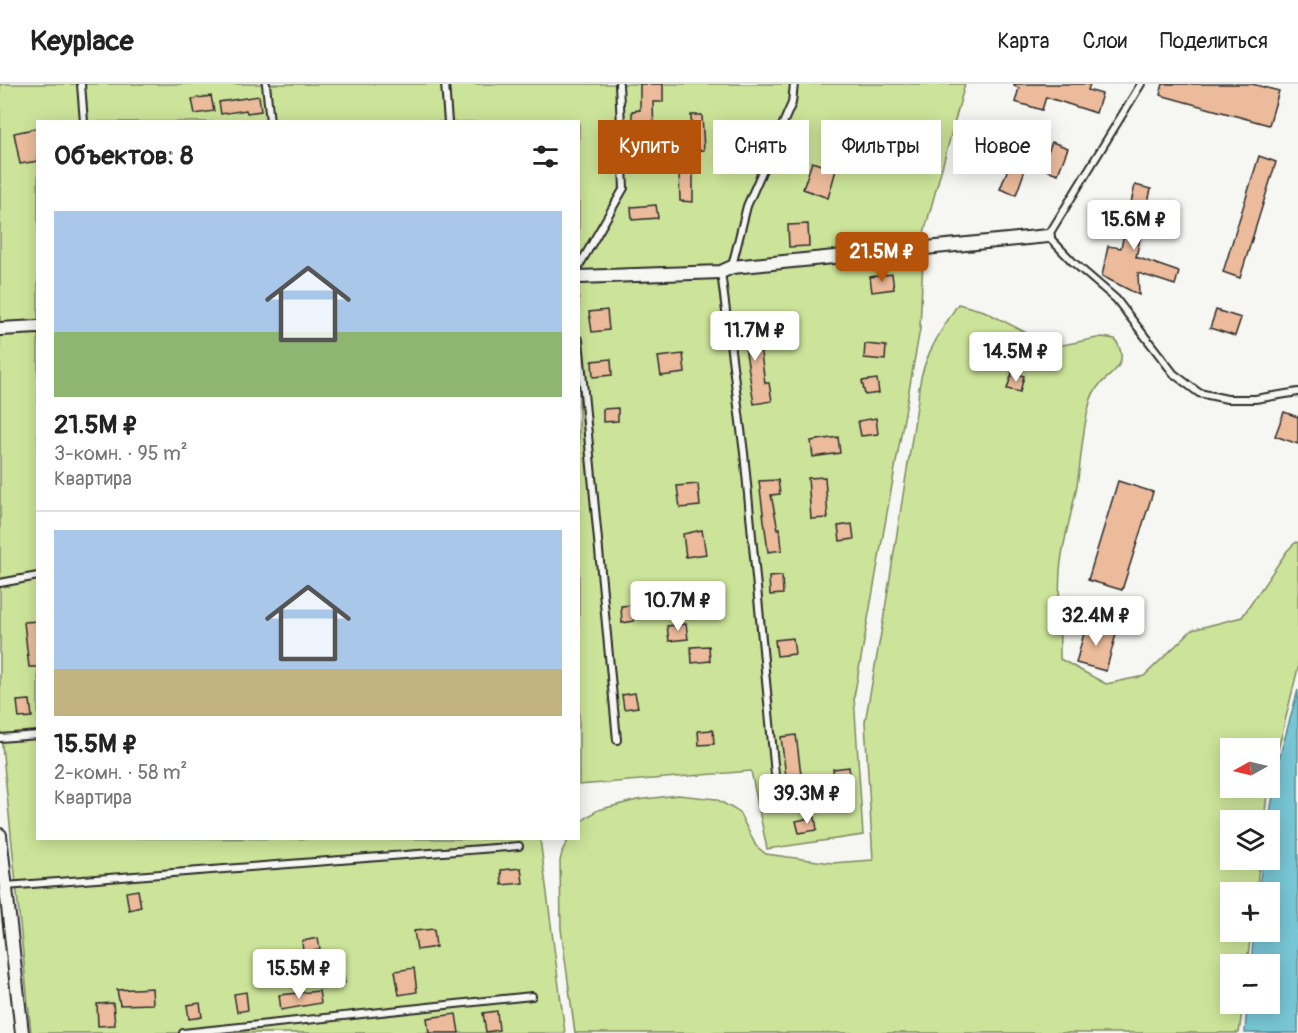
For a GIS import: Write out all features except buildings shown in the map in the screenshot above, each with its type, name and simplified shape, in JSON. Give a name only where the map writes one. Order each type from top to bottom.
[{"type":"street","points":[[580,277],[726,269],[1048,236]]},
{"type":"street","points":[[0,329],[36,327]]},
{"type":"street","points":[[0,836],[22,1033]]},
{"type":"lane","points":[[81,84],[84,120]]},
{"type":"lane","points":[[266,84],[270,120]]},
{"type":"lane","points":[[445,84],[448,120]]},
{"type":"lane","points":[[580,264],[624,188],[619,84]]},
{"type":"lane","points":[[777,795],[726,269],[747,206],[792,103],[794,84]]},
{"type":"lane","points":[[1141,84],[1048,236],[1072,262],[1116,299],[1174,374],[1199,393],[1227,399],[1255,399],[1298,392]]},
{"type":"lane","points":[[580,351],[617,740]]},
{"type":"lane","points":[[0,583],[36,576]]},
{"type":"lane","points":[[0,738],[36,735]]},
{"type":"lane","points":[[6,886],[519,846]]},
{"type":"lane","points":[[183,1033],[532,996]]},
{"type":"green space","points":[[0,84],[965,84],[955,120],[953,120],[941,171],[941,120],[821,120],[821,174],[940,174],[924,233],[920,329],[854,697],[863,835],[767,849],[751,771],[580,785],[580,120],[36,120],[36,840],[540,840],[565,1033],[31,1033],[0,725]]},
{"type":"green space","points":[[958,304],[984,311],[1050,345],[1063,345],[1102,337],[1115,339],[1121,359],[1114,372],[1095,391],[1086,420],[1077,485],[1061,560],[1059,593],[1060,659],[1106,684],[1144,676],[1192,630],[1242,617],[1287,551],[1296,542],[1298,543],[1298,668],[1280,742],[1280,738],[1220,738],[1220,798],[1267,798],[1265,810],[1220,810],[1220,870],[1259,870],[1257,882],[1220,882],[1220,942],[1250,942],[1248,954],[1220,954],[1220,1014],[1242,1014],[1239,1033],[575,1033],[561,929],[560,861],[568,840],[580,840],[580,822],[598,810],[637,800],[678,795],[716,799],[739,812],[756,846],[766,854],[832,863],[873,860],[865,722],[883,622],[919,386],[931,349]]},
{"type":"water","points":[[1298,690],[1298,1033],[1245,1033],[1246,1014],[1280,1014],[1280,954],[1252,954],[1253,942],[1280,942],[1280,882],[1260,882],[1261,870],[1280,870],[1280,810],[1271,810],[1273,798],[1280,798],[1280,755]]}]
